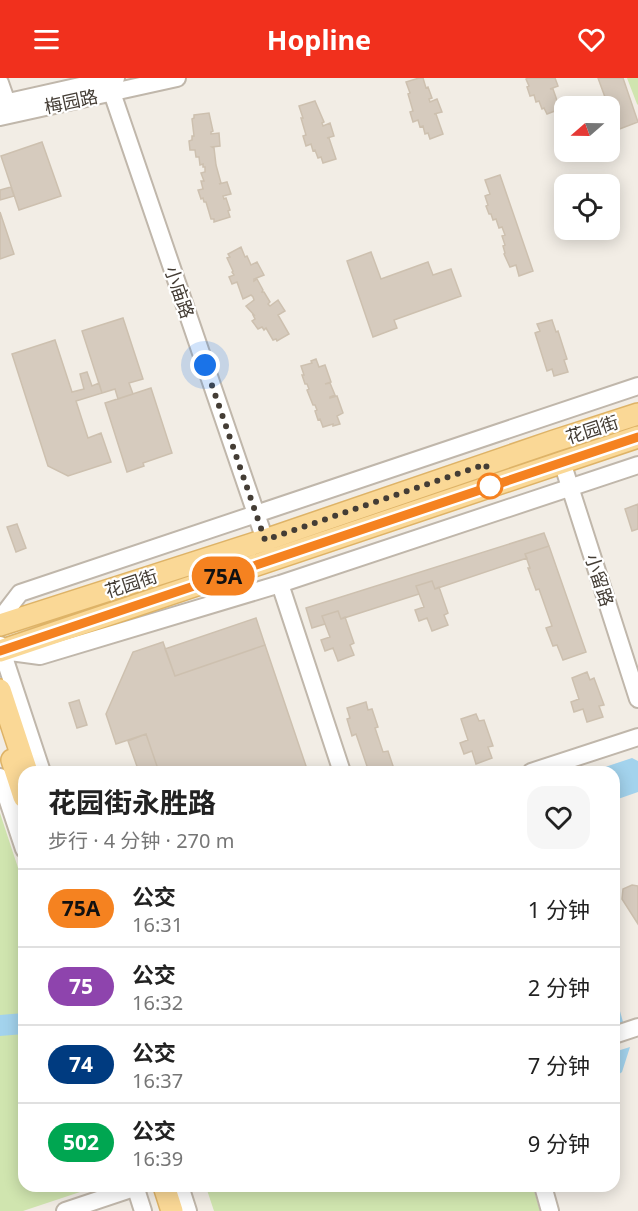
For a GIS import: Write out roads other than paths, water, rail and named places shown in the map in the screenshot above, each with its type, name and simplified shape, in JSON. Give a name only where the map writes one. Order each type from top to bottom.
[{"type":"main road","name":"花园街","points":[[0,625],[265,540],[638,414]]},
{"type":"main road","name":"花园街","points":[[1,649],[638,437]]},
{"type":"main road","points":[[0,690],[25,766]]},
{"type":"main road","points":[[0,725],[18,779]]},
{"type":"main road","points":[[145,1192],[161,1211]]},
{"type":"main road","points":[[166,1192],[172,1211]]},
{"type":"street","name":"梅园路","points":[[2,108],[111,82],[177,78]]},
{"type":"street","name":"小庙路","points":[[111,82],[265,540]]},
{"type":"street","points":[[0,83],[2,108]]},
{"type":"street","points":[[0,619],[20,593],[638,386]]},
{"type":"street","name":"小留路","points":[[562,462],[638,699]]},
{"type":"street","points":[[40,766],[1,649],[40,656],[280,584],[638,465]]},
{"type":"street","points":[[280,584],[340,766]]},
{"type":"street","points":[[549,766],[638,737]]},
{"type":"street","points":[[0,777],[18,831]]},
{"type":"street","points":[[620,1032],[638,1027]]},
{"type":"street","points":[[65,1211],[125,1192]]},
{"type":"street","points":[[141,1192],[143,1211]]},
{"type":"street","points":[[182,1192],[188,1211]]},
{"type":"street","points":[[545,1192],[550,1211]]},
{"type":"water","points":[[632,758],[638,761],[638,792],[620,798],[620,766],[608,766]]},
{"type":"water","points":[[18,1014],[18,1034],[0,1036],[0,1015]]},
{"type":"water","points":[[630,1047],[620,1074],[620,1050]]}]
